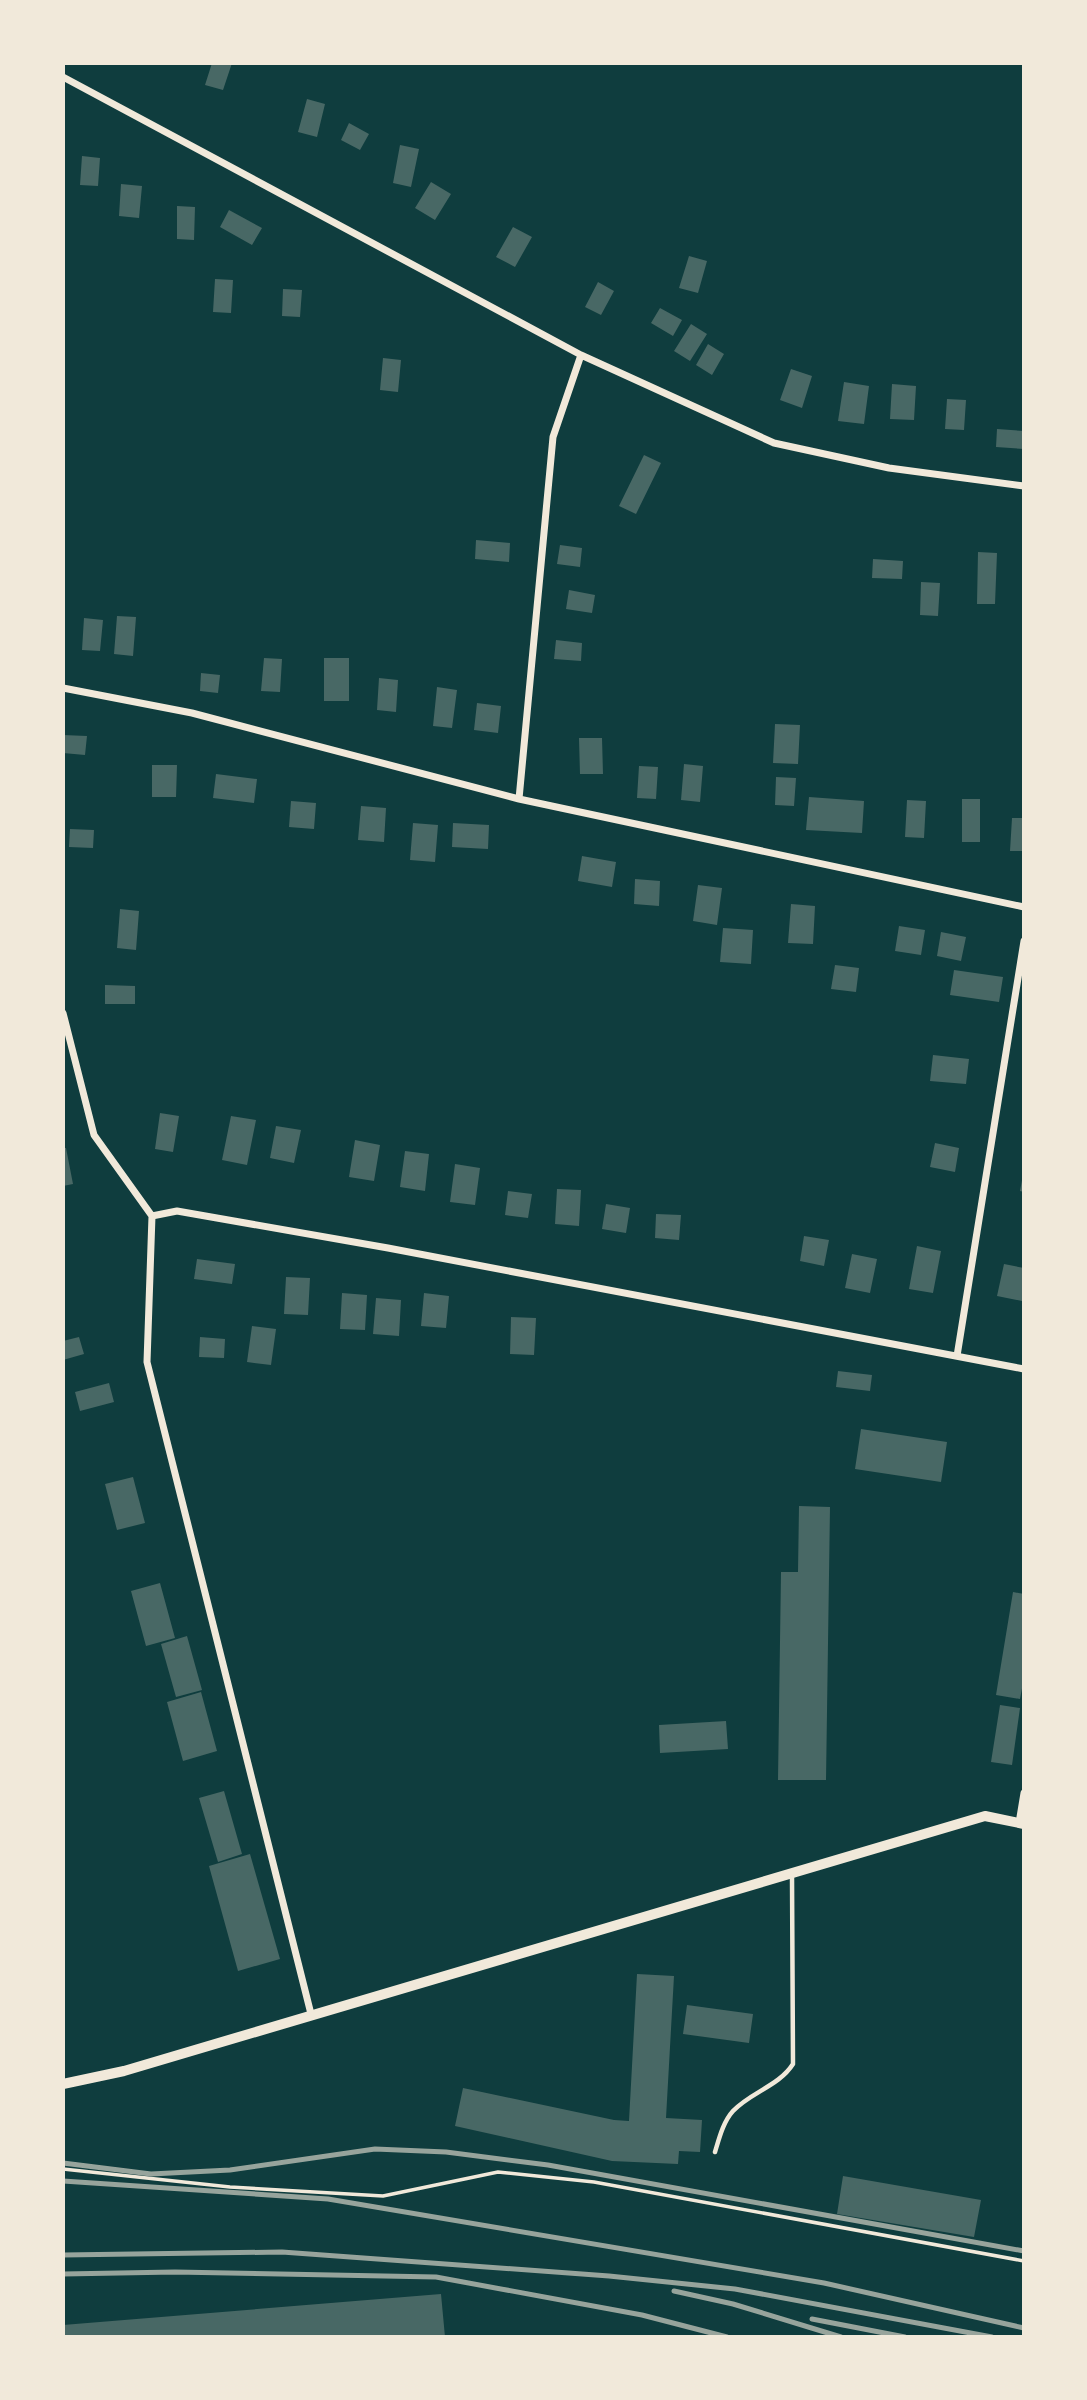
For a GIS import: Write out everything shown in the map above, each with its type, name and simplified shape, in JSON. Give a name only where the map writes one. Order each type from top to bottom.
[{"type":"street","points":[[63,77],[581,355],[774,443],[889,468],[1024,486]]},
{"type":"street","points":[[519,799],[553,437],[581,355]]},
{"type":"street","points":[[63,688],[192,713],[519,799],[1024,907]]},
{"type":"street","points":[[957,1356],[1024,941]]},
{"type":"street","points":[[63,1013],[94,1135],[152,1216],[147,1362],[311,2014]]},
{"type":"street","points":[[152,1216],[177,1211],[190,1213],[1024,1369]]},
{"type":"street","points":[[63,2084],[124,2071],[985,1816],[1021,1823],[1024,1793]]},
{"type":"lane","points":[[715,2152],[732,2112],[785,2076],[793,2064],[792,1871]]},
{"type":"path","points":[[63,2169],[230,2187],[383,2196],[498,2172],[593,2182],[1024,2261]]},
{"type":"building","points":[[212,63],[232,63],[223,90],[205,85]]},
{"type":"building","points":[[307,99],[325,104],[317,137],[298,132]]},
{"type":"building","points":[[349,123],[369,134],[360,150],[341,140]]},
{"type":"building","points":[[400,145],[419,149],[411,187],[393,183]]},
{"type":"building","points":[[82,156],[100,158],[98,186],[80,185]]},
{"type":"building","points":[[431,182],[451,194],[435,220],[415,208]]},
{"type":"building","points":[[121,184],[142,186],[139,218],[119,216]]},
{"type":"building","points":[[177,206],[195,207],[194,240],[177,239]]},
{"type":"building","points":[[229,210],[262,228],[252,245],[220,227]]},
{"type":"building","points":[[513,227],[532,237],[515,267],[496,257]]},
{"type":"building","points":[[689,256],[707,261],[698,293],[679,288]]},
{"type":"building","points":[[215,279],[233,280],[231,313],[213,312]]},
{"type":"building","points":[[598,282],[614,291],[601,315],[585,307]]},
{"type":"building","points":[[283,289],[302,290],[300,317],[282,316]]},
{"type":"building","points":[[660,308],[682,320],[673,336],[651,323]]},
{"type":"building","points":[[691,324],[707,334],[690,361],[674,351]]},
{"type":"building","points":[[708,344],[724,354],[712,375],[696,365]]},
{"type":"building","points":[[383,358],[401,360],[398,392],[380,390]]},
{"type":"building","points":[[791,369],[812,376],[802,408],[780,400]]},
{"type":"building","points":[[844,382],[869,386],[864,424],[838,421]]},
{"type":"building","points":[[892,384],[916,386],[914,420],[890,419]]},
{"type":"building","points":[[947,399],[966,400],[964,430],[945,429]]},
{"type":"building","points":[[997,429],[1024,431],[1024,449],[996,447]]},
{"type":"building","points":[[644,455],[661,463],[636,514],[619,506]]},
{"type":"building","points":[[476,540],[510,543],[509,562],[475,559]]},
{"type":"building","points":[[560,545],[582,548],[580,567],[557,564]]},
{"type":"building","points":[[978,552],[997,553],[995,604],[977,604]]},
{"type":"building","points":[[873,559],[903,561],[902,579],[872,578]]},
{"type":"building","points":[[921,582],[940,583],[938,616],[920,615]]},
{"type":"building","points":[[569,590],[595,595],[592,613],[566,609]]},
{"type":"building","points":[[117,616],[136,617],[133,656],[114,654]]},
{"type":"building","points":[[84,618],[103,620],[100,651],[82,650]]},
{"type":"building","points":[[556,640],[582,643],[581,661],[554,659]]},
{"type":"building","points":[[264,658],[282,659],[280,692],[261,691]]},
{"type":"building","points":[[324,658],[349,658],[349,701],[324,701]]},
{"type":"building","points":[[201,673],[220,675],[218,693],[200,691]]},
{"type":"building","points":[[379,678],[398,680],[396,712],[377,710]]},
{"type":"building","points":[[437,687],[457,690],[452,728],[433,726]]},
{"type":"building","points":[[477,703],[501,706],[498,733],[474,730]]},
{"type":"building","points":[[775,724],[800,725],[798,764],[773,763]]},
{"type":"building","points":[[63,735],[87,736],[85,755],[63,753]]},
{"type":"building","points":[[579,738],[602,738],[603,774],[580,774]]},
{"type":"building","points":[[684,764],[703,766],[700,802],[681,800]]},
{"type":"building","points":[[152,765],[177,765],[176,797],[152,797]]},
{"type":"building","points":[[639,766],[658,767],[656,799],[637,798]]},
{"type":"building","points":[[216,774],[257,779],[254,803],[213,798]]},
{"type":"building","points":[[776,777],[796,778],[794,806],[775,805]]},
{"type":"building","points":[[809,797],[864,801],[862,833],[806,830]]},
{"type":"building","points":[[962,799],[980,799],[980,842],[962,842]]},
{"type":"building","points":[[907,800],[926,801],[924,838],[905,837]]},
{"type":"building","points":[[291,801],[316,803],[314,829],[289,827]]},
{"type":"building","points":[[361,806],[386,808],[384,842],[358,840]]},
{"type":"building","points":[[1012,818],[1024,818],[1024,851],[1010,851]]},
{"type":"building","points":[[413,823],[438,825],[435,862],[410,860]]},
{"type":"building","points":[[453,823],[489,825],[488,849],[452,847]]},
{"type":"building","points":[[70,829],[94,830],[93,848],[69,847]]},
{"type":"building","points":[[582,856],[616,862],[612,887],[578,881]]},
{"type":"building","points":[[635,879],[660,881],[659,906],[634,904]]},
{"type":"building","points":[[698,885],[722,888],[717,925],[693,921]]},
{"type":"building","points":[[791,904],[815,906],[813,944],[788,943]]},
{"type":"building","points":[[120,909],[139,911],[136,950],[117,948]]},
{"type":"building","points":[[899,926],[925,930],[921,955],[895,951]]},
{"type":"building","points":[[723,928],[753,930],[751,964],[720,962]]},
{"type":"building","points":[[941,932],[966,937],[961,961],[937,956]]},
{"type":"building","points":[[835,965],[859,968],[856,992],[831,989]]},
{"type":"building","points":[[954,970],[1003,977],[999,1002],[950,995]]},
{"type":"building","points":[[105,985],[135,986],[135,1004],[105,1004]]},
{"type":"building","points":[[933,1055],[969,1059],[966,1084],[930,1081]]},
{"type":"building","points":[[160,1113],[179,1116],[173,1152],[155,1149]]},
{"type":"building","points":[[231,1116],[256,1120],[247,1165],[222,1160]]},
{"type":"building","points":[[276,1126],[301,1130],[294,1163],[270,1158]]},
{"type":"building","points":[[355,1140],[380,1145],[374,1181],[349,1177]]},
{"type":"building","points":[[935,1143],[959,1148],[955,1172],[930,1167]]},
{"type":"building","points":[[63,1148],[66,1148],[73,1184],[63,1186]]},
{"type":"building","points":[[405,1151],[429,1154],[425,1191],[400,1187]]},
{"type":"building","points":[[455,1164],[480,1168],[475,1205],[450,1202]]},
{"type":"building","points":[[1024,1175],[1024,1192],[1020,1191]]},
{"type":"building","points":[[557,1189],[581,1190],[579,1226],[555,1224]]},
{"type":"building","points":[[508,1191],[532,1194],[528,1218],[505,1215]]},
{"type":"building","points":[[606,1204],[630,1208],[626,1233],[602,1229]]},
{"type":"building","points":[[656,1214],[681,1215],[679,1240],[655,1238]]},
{"type":"building","points":[[804,1236],[829,1240],[824,1266],[800,1261]]},
{"type":"building","points":[[917,1246],[941,1251],[933,1293],[909,1289]]},
{"type":"building","points":[[852,1254],[877,1259],[870,1293],[845,1288]]},
{"type":"building","points":[[197,1259],[235,1264],[232,1284],[194,1279]]},
{"type":"building","points":[[1004,1264],[1024,1268],[1022,1301],[997,1296]]},
{"type":"building","points":[[286,1277],[310,1278],[308,1315],[284,1314]]},
{"type":"building","points":[[342,1293],[367,1295],[365,1330],[340,1329]]},
{"type":"building","points":[[424,1293],[449,1296],[446,1328],[421,1326]]},
{"type":"building","points":[[376,1298],[401,1300],[399,1336],[373,1334]]},
{"type":"building","points":[[511,1317],[536,1318],[534,1355],[510,1354]]},
{"type":"building","points":[[252,1326],[276,1329],[271,1365],[247,1362]]},
{"type":"building","points":[[79,1337],[84,1354],[63,1360],[63,1341]]},
{"type":"building","points":[[200,1337],[225,1339],[224,1358],[199,1357]]},
{"type":"building","points":[[838,1371],[872,1375],[870,1391],[836,1387]]},
{"type":"building","points":[[109,1383],[114,1402],[80,1411],[75,1392]]},
{"type":"building","points":[[861,1429],[947,1442],[941,1482],[855,1469]]},
{"type":"building","points":[[133,1477],[145,1523],[117,1530],[105,1484]]},
{"type":"building","points":[[799,1506],[830,1507],[826,1780],[778,1780],[781,1572],[798,1572]]},
{"type":"building","points":[[160,1583],[175,1638],[146,1646],[131,1591]]},
{"type":"building","points":[[1013,1592],[1024,1594],[1024,1678],[1020,1699],[996,1695]]},
{"type":"building","points":[[187,1636],[202,1690],[176,1697],[161,1644]]},
{"type":"building","points":[[201,1692],[217,1751],[183,1761],[167,1702]]},
{"type":"building","points":[[1000,1705],[1020,1708],[1012,1765],[991,1762]]},
{"type":"building","points":[[726,1721],[728,1749],[660,1753],[659,1725]]},
{"type":"building","points":[[224,1791],[242,1854],[218,1862],[199,1798]]},
{"type":"building","points":[[250,1854],[280,1959],[238,1971],[209,1866]]},
{"type":"building","points":[[637,1974],[674,1976],[666,2118],[702,2120],[700,2152],[679,2151],[678,2164],[612,2161],[455,2126],[463,2088],[629,2121]]},
{"type":"building","points":[[687,2005],[753,2014],[749,2043],[683,2034]]},
{"type":"building","points":[[843,2176],[981,2200],[974,2237],[837,2214]]},
{"type":"building","points":[[441,2294],[445,2337],[63,2337],[63,2325]]},
{"type":"railway","points":[[63,2163],[151,2174],[230,2170],[375,2149],[446,2152],[548,2165],[1024,2251]]},
{"type":"railway","points":[[63,2181],[328,2199],[824,2283],[1024,2328]]},
{"type":"railway","points":[[63,2255],[282,2252],[609,2276],[735,2289],[992,2337]]},
{"type":"railway","points":[[63,2274],[175,2272],[436,2277],[642,2315],[727,2337]]},
{"type":"railway","points":[[674,2291],[733,2304],[841,2337]]},
{"type":"railway","points":[[812,2319],[905,2337]]}]
